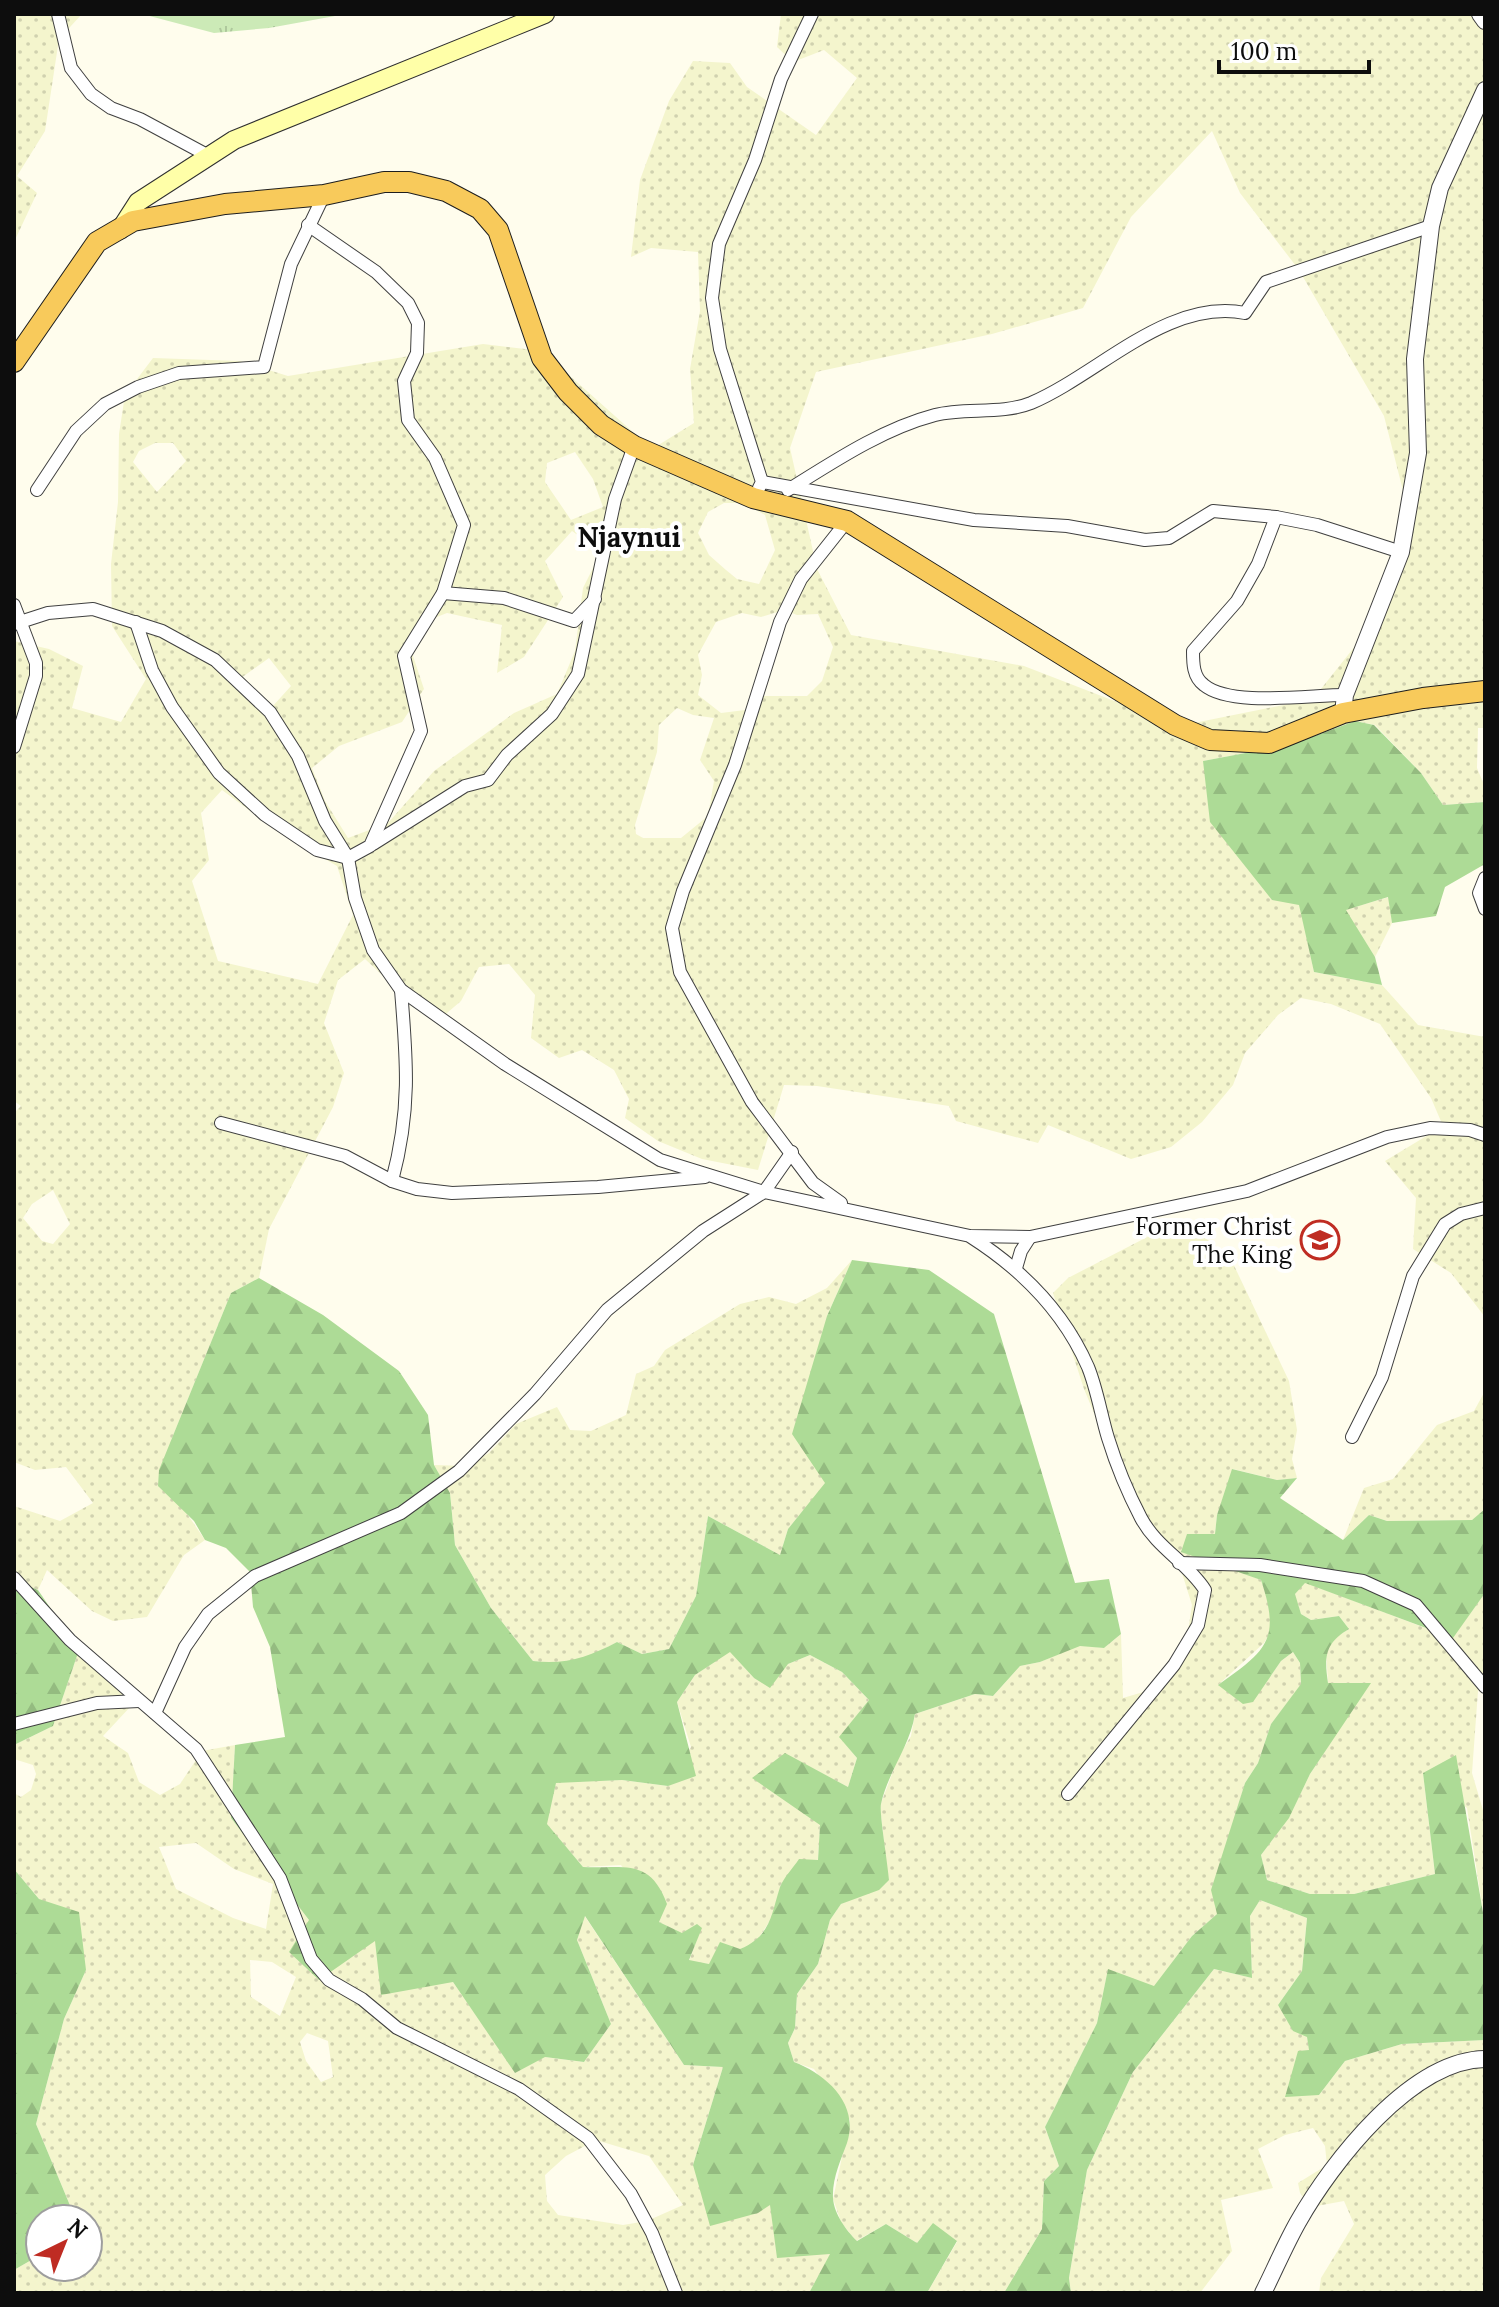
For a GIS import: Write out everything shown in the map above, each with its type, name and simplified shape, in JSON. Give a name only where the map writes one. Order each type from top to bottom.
[{"type":"highway","points":[[14,362],[97,242],[133,221],[225,204],[324,195],[384,182],[409,182],[446,191],[480,209],[498,230],[542,358],[568,392],[601,425],[634,446],[847,521],[1175,725],[1210,740],[1269,743],[1344,704],[1485,691]]},
{"type":"main road","points":[[120,230],[138,202],[234,140],[545,14]]},
{"type":"street","points":[[58,14],[71,68],[91,94],[111,108],[140,119],[207,155]]},
{"type":"street","points":[[812,14],[781,79],[755,160],[719,244],[712,298],[720,349],[757,490],[788,490],[974,520],[1067,526],[1145,540],[1169,538],[1213,511],[1276,517],[1317,525],[1401,552]]},
{"type":"street","points":[[1480,14],[1485,21]]},
{"type":"street","points":[[1276,517],[1258,564],[1237,601],[1193,651],[1194,671],[1202,685],[1227,697],[1344,704],[1401,552],[1418,453],[1415,359],[1431,226],[1440,188],[1485,90]]},
{"type":"street","points":[[37,490],[76,431],[105,404],[138,387],[179,373],[264,367],[291,264],[324,195]]},
{"type":"street","points":[[308,225],[376,272],[408,303],[418,323],[417,353],[404,381],[408,420],[435,458],[464,525],[443,593],[404,656],[421,731],[370,846]]},
{"type":"street","points":[[788,490],[853,449],[935,415],[1029,404],[1182,315],[1228,309],[1245,313],[1266,282],[1431,226]]},
{"type":"street","points":[[136,622],[152,670],[172,707],[219,773],[265,815],[317,850],[348,858],[465,786],[488,780],[507,755],[552,714],[578,674],[615,499],[634,446]]},
{"type":"street","points":[[845,1207],[813,1183],[752,1102],[680,972],[672,928],[683,891],[735,765],[780,622],[801,579],[847,521]]},
{"type":"street","points":[[443,593],[504,598],[574,621],[595,598]]},
{"type":"street","points":[[14,605],[36,676],[14,747]]},
{"type":"street","points":[[18,622],[48,613],[93,609],[162,631],[215,660],[270,712],[298,756],[325,821],[348,858],[355,898],[373,950],[401,990],[505,1064],[610,1130],[660,1160],[708,1177],[970,1236],[1030,1237],[1247,1191],[1387,1137],[1430,1128],[1470,1130],[1485,1135]]},
{"type":"street","points":[[1485,878],[1479,893],[1485,909]]},
{"type":"street","points":[[392,1181],[405,1134],[409,1093],[401,990]]},
{"type":"street","points":[[221,1123],[345,1156],[392,1181],[417,1189],[452,1193],[551,1186],[598,1187],[708,1177]]},
{"type":"street","points":[[155,1713],[185,1647],[208,1614],[255,1576],[401,1513],[459,1471],[535,1394],[607,1310],[703,1231],[764,1192],[792,1152]]},
{"type":"street","points":[[1352,1437],[1382,1377],[1413,1276],[1445,1224],[1461,1214],[1485,1208]]},
{"type":"street","points":[[970,1236],[1016,1268],[1050,1306],[1088,1368],[1109,1441],[1139,1515],[1154,1541],[1196,1576],[1205,1590],[1198,1625],[1174,1665],[1068,1794]]},
{"type":"street","points":[[1016,1268],[1021,1251],[1030,1237]]},
{"type":"street","points":[[1179,1563],[1260,1565],[1363,1581],[1416,1605],[1485,1687]]},
{"type":"street","points":[[14,1578],[70,1640],[196,1749],[280,1878],[306,1948],[329,1980],[362,1999],[397,2028],[519,2089],[588,2138],[631,2194],[652,2233],[676,2293]]},
{"type":"street","points":[[14,1724],[97,1703],[139,1701]]},
{"type":"street","points":[[1263,2293],[1299,2220],[1346,2151],[1416,2083],[1465,2059],[1485,2059]]},
{"type":"green space","points":[[14,14],[82,14],[59,39],[45,131],[17,176],[37,193],[14,242]]},
{"type":"green space","points":[[142,14],[346,14],[269,28],[214,33]]},
{"type":"green space","points":[[781,14],[1485,14],[1485,728],[1478,728],[1477,768],[1485,787],[1485,802],[1443,805],[1421,773],[1375,725],[1355,721],[1293,744],[1203,761],[1300,904],[1314,972],[1382,985],[1418,1025],[1485,1037],[1485,1317],[1451,1273],[1413,1249],[1416,1198],[1385,1161],[1443,1126],[1431,1098],[1380,1024],[1331,1004],[1301,998],[1278,1015],[1245,1053],[1233,1085],[1202,1122],[1171,1147],[1131,1159],[1048,1125],[1038,1143],[956,1121],[949,1106],[817,1086],[784,1085],[758,1170],[702,1159],[658,1141],[625,1118],[629,1099],[614,1070],[582,1050],[559,1058],[531,1038],[535,995],[509,964],[479,967],[461,1001],[440,1019],[423,1013],[365,959],[338,980],[324,1023],[344,1073],[333,1107],[269,1229],[259,1278],[231,1293],[171,1441],[181,1505],[205,1540],[184,1555],[147,1617],[113,1621],[92,1611],[47,1570],[38,1590],[14,1580],[14,1506],[60,1521],[93,1503],[66,1467],[35,1470],[14,1462],[14,1113],[21,1106],[14,1101],[14,756],[25,732],[14,725],[14,641],[49,649],[83,666],[72,708],[121,722],[146,679],[112,626],[111,564],[118,502],[119,434],[125,395],[153,358],[240,361],[288,376],[483,344],[542,351],[652,449],[694,423],[690,369],[700,311],[698,252],[651,248],[631,257],[640,180],[669,101],[693,61],[730,63],[747,87],[816,135],[857,78],[824,50],[793,62],[777,47]],"holes":[[[1212,131],[1240,193],[1299,270],[1384,416],[1409,514],[1375,621],[1313,699],[1179,726],[1024,666],[851,635],[817,569],[790,448],[816,372],[992,334],[1083,308],[1131,217]],[[155,443],[173,443],[186,461],[157,492],[133,462],[139,451]],[[575,452],[593,479],[603,507],[571,520],[545,482],[547,463]],[[724,503],[743,503],[765,515],[775,550],[759,584],[737,579],[709,555],[698,533],[708,512]],[[572,531],[589,543],[598,558],[583,588],[575,651],[557,694],[514,713],[434,771],[388,823],[348,838],[325,801],[312,768],[339,746],[402,722],[424,689],[410,647],[424,622],[447,613],[502,625],[497,673],[524,657],[563,597],[545,561]],[[784,610],[797,615],[818,614],[833,647],[822,681],[807,696],[762,696],[745,710],[721,713],[698,695],[702,675],[698,655],[716,622],[742,613],[761,617]],[[269,658],[291,686],[272,707],[241,678]],[[677,708],[693,715],[714,718],[700,760],[714,781],[708,816],[681,838],[643,838],[636,834],[635,825],[657,752],[659,725]],[[222,790],[277,831],[337,866],[353,915],[318,984],[218,961],[192,881],[209,860],[201,813]],[[53,1190],[70,1224],[53,1244],[42,1241],[23,1218],[32,1204]]]},
{"type":"green space","points":[[1355,721],[1374,725],[1421,773],[1443,805],[1485,802],[1485,864],[1445,887],[1436,916],[1392,923],[1388,897],[1346,910],[1375,957],[1382,985],[1314,972],[1299,905],[1272,900],[1210,822],[1203,761],[1293,744]]},
{"type":"green space","points":[[1389,897],[1392,923],[1375,957],[1345,910]]},
{"type":"green space","points":[[1155,1233],[1198,1233],[1229,1255],[1289,1381],[1297,1430],[1292,1459],[1297,1478],[1277,1480],[1233,1469],[1217,1515],[1215,1534],[1228,1567],[1261,1580],[1272,1613],[1272,1630],[1264,1643],[1218,1685],[1262,1688],[1281,1661],[1293,1652],[1300,1663],[1301,1685],[1271,1724],[1258,1763],[1245,1783],[1231,1831],[1217,1914],[1192,1936],[1154,1987],[1108,1970],[1097,2023],[1045,2127],[1059,2166],[1044,2181],[1042,2229],[1004,2293],[927,2293],[957,2242],[933,2224],[917,2243],[886,2224],[856,2241],[841,2222],[833,2199],[850,2120],[814,2069],[794,2062],[788,2043],[795,2028],[797,1994],[818,1964],[830,1920],[841,1904],[888,1880],[880,1806],[898,1758],[911,1736],[915,1714],[975,1694],[993,1696],[1020,1666],[1040,1662],[1080,1645],[1104,1648],[1121,1634],[1123,1698],[1150,1690],[1186,1645],[1192,1605],[1181,1570],[1154,1538],[1106,1442],[1084,1389],[1053,1293],[1068,1278]]},
{"type":"green space","points":[[852,1260],[827,1316],[826,1483],[788,1529],[780,1555],[708,1516],[696,1596],[669,1649],[642,1654],[617,1642],[590,1657],[555,1664],[533,1661],[491,1608],[455,1545],[450,1493],[434,1465],[467,1466],[489,1453],[516,1424],[557,1407],[570,1430],[591,1431],[626,1415],[636,1374],[654,1366],[665,1350],[740,1304],[769,1297],[796,1304],[827,1288]]},
{"type":"green space","points":[[852,1260],[929,1270],[994,1314],[1075,1583],[1109,1579],[1121,1634],[1104,1648],[1080,1646],[1040,1662],[1020,1666],[993,1696],[975,1694],[915,1714],[909,1737],[881,1804],[889,1880],[879,1890],[841,1904],[830,1920],[818,1964],[797,1994],[795,2028],[788,2043],[794,2062],[818,2074],[828,2083],[844,2103],[849,2116],[850,2129],[833,2191],[838,2216],[857,2241],[886,2224],[917,2243],[933,2223],[957,2241],[927,2293],[809,2293],[830,2254],[777,2258],[770,2205],[758,2213],[710,2226],[693,2165],[723,2067],[684,2065],[585,1916],[577,1940],[611,2024],[584,2062],[545,2057],[515,2073],[453,1982],[381,1995],[375,1941],[319,1980],[289,1952],[309,1920],[231,1818],[235,1745],[285,1737],[270,1647],[253,1607],[250,1572],[226,1548],[205,1540],[194,1521],[158,1486],[159,1470],[231,1293],[259,1278],[323,1315],[399,1371],[428,1415],[434,1465],[450,1493],[455,1545],[491,1608],[533,1661],[576,1659],[617,1642],[642,1654],[669,1649],[696,1596],[708,1516],[780,1555],[788,1529],[825,1483],[792,1434],[827,1316]],"holes":[[[730,1652],[754,1678],[770,1688],[788,1664],[810,1655],[842,1672],[869,1700],[839,1737],[857,1758],[848,1787],[785,1753],[752,1778],[820,1825],[818,1860],[799,1859],[782,1883],[768,1924],[758,1938],[740,1949],[720,1942],[709,1964],[689,1960],[702,1928],[697,1924],[682,1933],[659,1922],[667,1904],[652,1879],[643,1872],[623,1867],[583,1867],[547,1824],[556,1783],[622,1780],[668,1786],[696,1776],[677,1702],[695,1675]]]},
{"type":"green space","points":[[1485,1391],[1484,1511],[1472,1520],[1387,1521],[1369,1515],[1343,1540],[1364,1488],[1393,1479],[1437,1425],[1474,1411]]},
{"type":"green space","points":[[1232,1469],[1277,1480],[1297,1478],[1280,1498],[1343,1540],[1369,1515],[1387,1521],[1472,1520],[1485,1509],[1485,1593],[1453,1638],[1305,1583],[1295,1594],[1301,1614],[1311,1620],[1339,1616],[1349,1629],[1335,1640],[1328,1652],[1328,1683],[1371,1683],[1310,1774],[1289,1818],[1261,1855],[1267,1880],[1310,1894],[1354,1894],[1435,1874],[1423,1773],[1456,1755],[1485,1924],[1485,2040],[1402,2044],[1345,2061],[1319,2095],[1285,2097],[1298,2051],[1309,2050],[1307,2037],[1293,2031],[1278,2005],[1302,1971],[1307,1918],[1260,1900],[1250,1916],[1252,1978],[1214,1969],[1133,2072],[1087,2170],[1069,2278],[1071,2293],[1004,2293],[1042,2229],[1044,2181],[1059,2166],[1045,2127],[1097,2023],[1108,1969],[1154,1986],[1192,1936],[1217,1914],[1211,1890],[1245,1783],[1258,1763],[1271,1724],[1301,1684],[1300,1663],[1293,1652],[1281,1661],[1253,1702],[1243,1704],[1218,1685],[1258,1652],[1265,1642],[1270,1617],[1261,1580],[1181,1552],[1187,1534],[1215,1534],[1217,1515]]},
{"type":"green space","points":[[14,1580],[38,1590],[79,1650],[53,1726],[14,1745]]},
{"type":"green space","points":[[1304,1582],[1452,1638],[1485,1593],[1485,1683],[1478,1691],[1472,1773],[1485,1817],[1485,1924],[1467,1808],[1423,1773],[1435,1874],[1354,1894],[1310,1894],[1267,1880],[1261,1855],[1289,1817],[1310,1774],[1370,1683],[1328,1683],[1326,1652],[1332,1639],[1349,1629],[1339,1616],[1311,1620],[1301,1614],[1294,1595]]},
{"type":"green space","points":[[79,1650],[106,1674],[132,1705],[103,1736],[128,1753],[139,1782],[160,1795],[180,1784],[202,1751],[235,1745],[231,1818],[309,1920],[375,1941],[453,1982],[480,2021],[545,2057],[584,2062],[611,2024],[577,1940],[584,1915],[684,2065],[723,2067],[693,2165],[770,2205],[831,2253],[809,2293],[14,2293],[14,2270],[24,2264],[24,2283],[104,2283],[104,2203],[69,2203],[36,2124],[64,2019],[86,1970],[39,1899],[14,1869],[14,1793],[21,1797],[31,1790],[36,1774],[33,1765],[14,1759],[14,1745],[53,1726]],"holes":[[[196,1843],[234,1869],[273,1884],[266,1929],[233,1918],[176,1889],[159,1847]],[[250,1960],[272,1962],[296,1977],[280,2016],[251,1997]],[[307,2033],[328,2041],[333,2077],[321,2082],[306,2061],[300,2042]],[[596,2140],[649,2156],[683,2205],[647,2221],[623,2225],[558,2215],[547,2201],[545,2175],[566,2156]]]},
{"type":"green space","points":[[730,1651],[754,1678],[810,1655],[842,1672],[869,1700],[840,1737],[857,1758],[848,1787],[785,1754],[753,1778],[820,1824],[818,1860],[781,1884],[773,1916],[756,1942],[709,1964],[689,1961],[701,1929],[682,1934],[659,1922],[621,1865],[583,1867],[546,1824],[556,1782],[622,1780],[668,1786],[691,1747],[677,1702],[695,1675]]},
{"type":"green space","points":[[14,1869],[39,1899],[79,1912],[86,1970],[64,2019],[36,2124],[69,2203],[24,2203],[24,2264],[14,2270]]},
{"type":"green space","points":[[1260,1900],[1307,1918],[1302,1971],[1278,2005],[1307,2037],[1319,2095],[1345,2061],[1402,2044],[1485,2040],[1485,2293],[1319,2293],[1321,2278],[1354,2224],[1344,2201],[1311,2207],[1300,2193],[1298,2183],[1327,2165],[1325,2146],[1313,2128],[1285,2135],[1258,2149],[1273,2188],[1221,2200],[1232,2251],[1200,2293],[1071,2293],[1069,2278],[1087,2170],[1133,2072],[1214,1969],[1252,1978],[1250,1916]]},
{"type":"place","name":"Former Christ The King","points":[[1320,1240]]},
{"type":"district","name":"Njaynui","points":[[629,537]]}]
